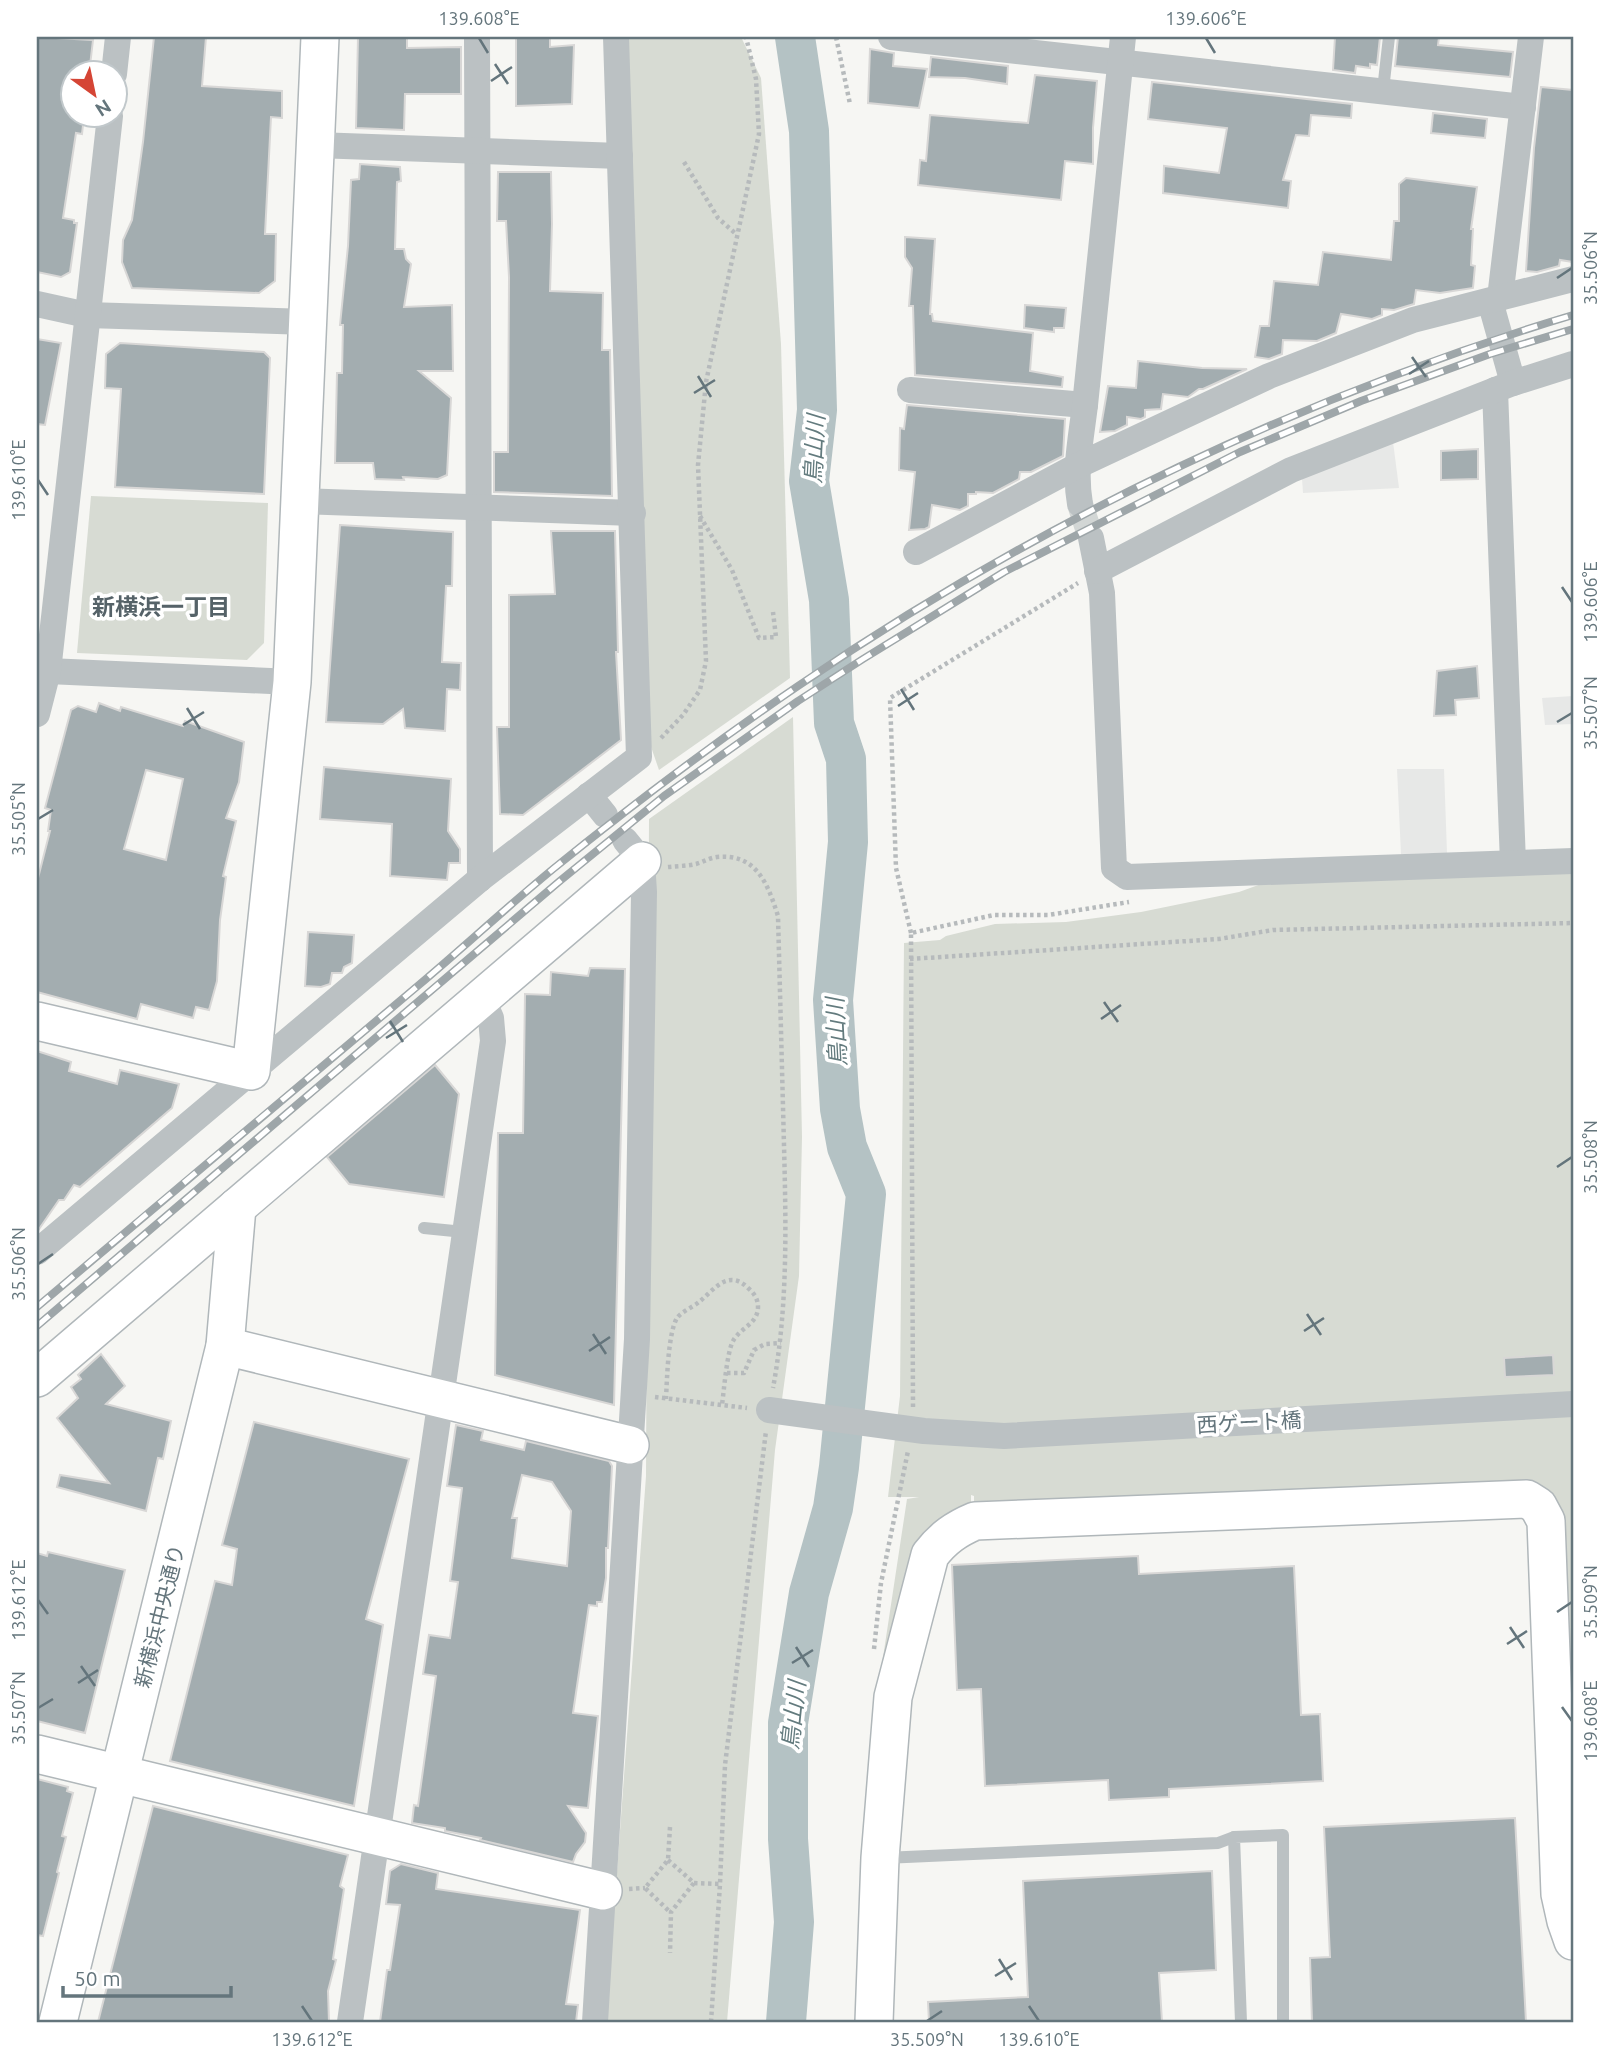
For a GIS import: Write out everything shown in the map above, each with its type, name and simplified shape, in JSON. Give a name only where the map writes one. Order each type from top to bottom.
[{"type":"street","points":[[116,60],[118,37]]},
{"type":"street","points":[[251,1071],[292,682],[320,37]]},
{"type":"street","points":[[477,37],[480,879]]},
{"type":"street","points":[[37,1252],[480,879],[639,757],[616,37]]},
{"type":"street","points":[[891,37],[1121,49],[1383,90],[1523,107]]},
{"type":"street","points":[[1513,863],[1504,387],[1495,300],[1531,37]]},
{"type":"street","points":[[1080,504],[1076,482],[1077,466],[1121,49]]},
{"type":"street","points":[[37,714],[108,130]]},
{"type":"street","points":[[316,145],[620,156]]},
{"type":"street","points":[[916,552],[1077,466],[1269,376],[1413,320],[1573,279]]},
{"type":"street","points":[[37,304],[87,315],[308,322]]},
{"type":"street","points":[[1097,571],[1291,470],[1504,387],[1573,364]]},
{"type":"street","points":[[909,390],[1085,405]]},
{"type":"street","points":[[300,501],[633,513]]},
{"type":"street","points":[[1091,538],[1102,593],[1114,868],[1127,877],[1573,860]]},
{"type":"street","points":[[42,670],[292,682]]},
{"type":"street","points":[[589,794],[605,815]]},
{"type":"street","points":[[37,1378],[482,998],[633,850],[644,892],[637,1339],[596,2022]]},
{"type":"street","points":[[350,2022],[493,1041],[491,1018],[482,998]]},
{"type":"street","points":[[37,1021],[251,1071]]},
{"type":"street","name":"新横浜中央通り","points":[[58,2022],[225,1346],[237,1207]]},
{"type":"street","points":[[225,1346],[630,1445]]},
{"type":"street","name":"西ゲート橋","points":[[778,1411],[912,1429],[1004,1436],[1573,1404]]},
{"type":"street","points":[[874,2022],[880,1858],[893,1697],[930,1555],[940,1542],[958,1528],[975,1521],[1527,1499],[1538,1507],[1546,1521],[1560,1894],[1573,1941]]},
{"type":"street","points":[[37,1754],[603,1891]]},
{"type":"lane","points":[[1383,90],[1389,37]]},
{"type":"lane","points":[[424,1228],[464,1232]]},
{"type":"lane","points":[[880,1858],[1217,1843],[1234,1837],[1283,1835],[1283,2022]]},
{"type":"lane","points":[[1234,1837],[1241,2022]]},
{"type":"path","points":[[639,757],[683,715],[700,690],[706,661],[698,465],[706,382],[759,134],[756,79],[746,37]]},
{"type":"path","points":[[836,37],[850,104]]},
{"type":"path","points":[[684,162],[718,218],[736,234]]},
{"type":"path","points":[[700,516],[732,570],[759,638],[776,637],[773,612]]},
{"type":"path","points":[[872,1660],[881,1583],[912,1429],[914,1270],[911,933],[896,868],[890,698],[1097,571]]},
{"type":"path","points":[[633,850],[653,869],[697,863],[713,857],[727,856],[744,861],[755,869],[768,885],[778,916],[785,1301],[778,1411],[725,1765],[711,2022]]},
{"type":"path","points":[[911,933],[995,915],[1048,915],[1140,900]]},
{"type":"path","points":[[910,959],[1219,939],[1273,930],[1573,923]]},
{"type":"path","points":[[722,1405],[733,1342],[755,1319],[758,1307],[756,1297],[747,1286],[736,1281],[714,1286],[677,1318],[668,1353],[666,1399],[722,1405],[778,1411]]},
{"type":"path","points":[[727,1373],[744,1373],[754,1350],[765,1344],[781,1343]]},
{"type":"path","points":[[670,1827],[668,1860],[645,1888],[670,1912]]},
{"type":"path","points":[[668,1860],[694,1883],[720,1884]]},
{"type":"path","points":[[670,1952],[670,1912],[694,1883]]},
{"type":"shaded area","points":[[626,37],[741,37],[761,78],[781,344],[790,678],[659,770],[649,741]]},
{"type":"shaded area","points":[[1393,442],[1399,488],[1303,493],[1302,478]]},
{"type":"shaded area","points":[[91,496],[268,503],[264,643],[247,660],[77,653]]},
{"type":"shaded area","points":[[1573,696],[1573,724],[1545,725],[1542,698]]},
{"type":"shaded area","points":[[793,717],[802,1137],[799,1276],[775,1450],[727,2022],[606,2022],[646,1476],[649,819]]},
{"type":"shaded area","points":[[1397,769],[1444,769],[1447,853],[1401,854]]},
{"type":"shaded area","points":[[1573,871],[1573,1861],[1556,1513],[974,1508],[974,1496],[971,1495],[971,1508],[906,1580],[882,1664],[907,1499],[919,1497],[888,1497],[900,1396],[904,943],[940,940],[946,936],[995,924],[1066,922],[1141,912],[1239,892],[1264,883]]},
{"type":"building","points":[[37,37],[93,40],[91,60],[60,60],[60,130],[82,130],[82,134],[76,133],[63,218],[77,223],[70,272],[61,277],[37,272]]},
{"type":"building","points":[[154,37],[206,37],[202,86],[282,91],[282,118],[271,117],[265,234],[276,234],[275,281],[259,293],[132,288],[122,262],[123,240],[132,220]]},
{"type":"building","points":[[358,37],[407,37],[407,48],[461,47],[461,94],[405,94],[404,130],[356,128]]},
{"type":"building","points":[[516,37],[550,37],[550,47],[574,45],[572,104],[516,106]]},
{"type":"building","points":[[1335,37],[1380,37],[1377,65],[1370,64],[1370,68],[1356,66],[1355,73],[1333,70]]},
{"type":"building","points":[[1398,37],[1439,37],[1438,45],[1513,52],[1510,77],[1395,66]]},
{"type":"building","points":[[870,49],[894,53],[893,66],[927,69],[919,108],[868,103]]},
{"type":"building","points":[[931,57],[1008,66],[1007,84],[965,78],[929,77]]},
{"type":"building","points":[[1035,75],[1097,81],[1093,164],[1065,161],[1061,200],[918,185],[920,160],[926,161],[930,115],[1028,123]]},
{"type":"building","points":[[1152,82],[1352,104],[1351,118],[1311,115],[1309,136],[1296,135],[1283,180],[1291,181],[1288,208],[1163,193],[1164,166],[1219,173],[1227,128],[1148,119]]},
{"type":"building","points":[[1541,87],[1573,90],[1573,262],[1560,260],[1559,266],[1537,272],[1526,271]]},
{"type":"building","points":[[1433,113],[1487,119],[1485,138],[1431,133]]},
{"type":"building","points":[[360,164],[400,167],[395,249],[404,249],[406,259],[411,264],[404,307],[452,305],[453,371],[419,371],[451,398],[447,475],[438,479],[375,479],[373,463],[335,463],[337,373],[342,373],[343,325],[340,325],[351,180],[359,179]]},
{"type":"building","points":[[498,172],[551,172],[550,291],[603,293],[602,350],[610,350],[612,496],[494,492],[494,452],[508,452],[509,277],[506,221],[497,221]]},
{"type":"building","points":[[1406,178],[1477,187],[1471,229],[1471,265],[1475,266],[1473,288],[1440,293],[1416,290],[1414,304],[1394,310],[1382,309],[1382,315],[1372,319],[1341,314],[1336,333],[1317,341],[1283,340],[1282,354],[1269,359],[1255,357],[1260,326],[1269,326],[1274,281],[1318,285],[1323,252],[1391,260],[1394,221],[1399,221],[1399,184]]},
{"type":"building","points":[[905,237],[935,239],[930,314],[933,321],[1033,333],[1030,371],[1063,377],[1062,387],[915,375],[913,306],[909,306],[912,268],[905,257]]},
{"type":"building","points":[[1025,305],[1066,308],[1064,328],[1054,328],[1054,332],[1024,328]]},
{"type":"building","points":[[37,339],[61,343],[45,425],[37,424]]},
{"type":"building","points":[[120,343],[264,352],[270,358],[264,494],[115,487],[121,389],[105,388],[106,354]]},
{"type":"building","points":[[1138,361],[1202,368],[1247,369],[1199,389],[1188,397],[1163,394],[1161,409],[1145,410],[1145,417],[1141,419],[1127,417],[1127,425],[1115,431],[1100,432],[1108,386],[1136,388]]},
{"type":"building","points":[[907,405],[1065,419],[1063,456],[1031,472],[1020,472],[1019,479],[993,493],[968,494],[968,506],[960,510],[932,505],[929,527],[909,530],[915,472],[899,470],[900,428],[904,429]]},
{"type":"building","points":[[1478,449],[1478,479],[1441,480],[1441,451]]},
{"type":"building","points":[[340,525],[453,532],[452,586],[446,586],[442,662],[461,663],[460,690],[447,689],[445,731],[405,728],[403,709],[383,724],[326,722]]},
{"type":"building","points":[[551,531],[615,531],[616,652],[621,740],[523,815],[500,814],[497,727],[509,727],[509,595],[555,594]]},
{"type":"building","points":[[1477,666],[1479,698],[1455,700],[1456,715],[1434,716],[1437,671]]},
{"type":"building","points":[[99,703],[120,711],[121,707],[183,726],[185,721],[244,742],[239,782],[226,818],[236,821],[223,876],[226,877],[220,920],[217,981],[209,1010],[196,1007],[193,1018],[141,1004],[137,1019],[37,992],[37,882],[50,831],[51,810],[45,808],[71,710],[78,706],[96,712]],"holes":[[[146,770],[183,779],[166,860],[124,849]]]},
{"type":"building","points":[[324,767],[451,779],[448,831],[460,849],[460,863],[449,863],[447,880],[390,876],[392,824],[320,819]]},
{"type":"building","points":[[308,932],[354,935],[352,963],[344,967],[342,973],[332,973],[330,984],[321,987],[305,986]]},
{"type":"building","points":[[590,968],[625,969],[614,1405],[495,1375],[498,1133],[523,1133],[525,994],[550,995],[551,972],[588,976]]},
{"type":"building","points":[[37,1051],[71,1062],[69,1071],[117,1084],[120,1070],[179,1084],[172,1108],[80,1187],[74,1185],[64,1200],[59,1200],[37,1232]]},
{"type":"building","points":[[435,1065],[459,1094],[444,1197],[349,1184],[327,1157]]},
{"type":"building","points":[[101,1354],[125,1386],[106,1404],[171,1421],[163,1459],[158,1458],[146,1511],[57,1487],[60,1475],[109,1483],[57,1418],[78,1398],[71,1387],[81,1379],[78,1375]]},
{"type":"building","points":[[1553,1355],[1554,1375],[1505,1377],[1504,1358]]},
{"type":"building","points":[[254,1422],[409,1459],[366,1619],[383,1625],[354,1806],[170,1761],[215,1581],[232,1585],[237,1549],[222,1545]]},
{"type":"building","points":[[456,1425],[483,1431],[481,1440],[524,1450],[526,1441],[609,1461],[612,1466],[606,1578],[602,1602],[597,1602],[597,1606],[589,1605],[573,1713],[598,1716],[588,1808],[568,1806],[586,1833],[585,1842],[573,1862],[445,1831],[445,1828],[412,1823],[414,1805],[418,1806],[436,1676],[423,1674],[429,1635],[450,1638],[458,1582],[450,1581],[462,1488],[447,1486]],"holes":[[[522,1475],[552,1482],[571,1511],[567,1566],[512,1558],[517,1518],[512,1518]]]},
{"type":"building","points":[[48,1552],[125,1570],[85,1733],[37,1721],[37,1553],[47,1556]]},
{"type":"building","points":[[1138,1556],[1139,1574],[1294,1566],[1301,1715],[1320,1714],[1323,1781],[1169,1789],[1169,1797],[1109,1800],[1108,1780],[985,1786],[981,1689],[957,1690],[952,1565]]},
{"type":"building","points":[[37,1779],[68,1787],[67,1791],[73,1793],[62,1836],[66,1837],[57,1872],[59,1873],[43,1936],[37,1935]]},
{"type":"building","points":[[153,1806],[348,1855],[340,1886],[344,1889],[333,1959],[336,1960],[328,1991],[329,2022],[98,2022]]},
{"type":"building","points":[[1515,1818],[1526,2022],[1312,2022],[1310,1958],[1330,1957],[1324,1827]]},
{"type":"building","points":[[401,1864],[438,1873],[436,1889],[580,1910],[566,2004],[578,2005],[576,2022],[380,2022],[400,1905],[386,1904],[390,1871]]},
{"type":"building","points":[[1212,1871],[1216,1970],[1159,1973],[1162,2022],[929,2022],[928,2002],[1028,1997],[1023,1881]]},
{"type":"waterway","name":"鳥山川","points":[[786,2022],[794,1922],[788,1839],[788,1723],[809,1593],[833,1508],[866,1194],[847,1147],[840,1109],[833,1000],[848,842],[846,759],[834,723],[829,600],[809,481],[817,410],[809,131],[795,37]]},
{"type":"tunnel","points":[[1080,504],[1091,538]]},
{"type":"railway","points":[[37,1307],[583,845],[735,730],[889,627],[981,571],[1172,470],[1369,385],[1470,348],[1573,315]]},
{"type":"railway","points":[[37,1326],[561,880],[664,796],[798,701],[1004,572],[1240,452],[1361,401],[1490,354],[1573,329]]},
{"type":"district","name":"新横浜一丁目","points":[[161,606]]}]
